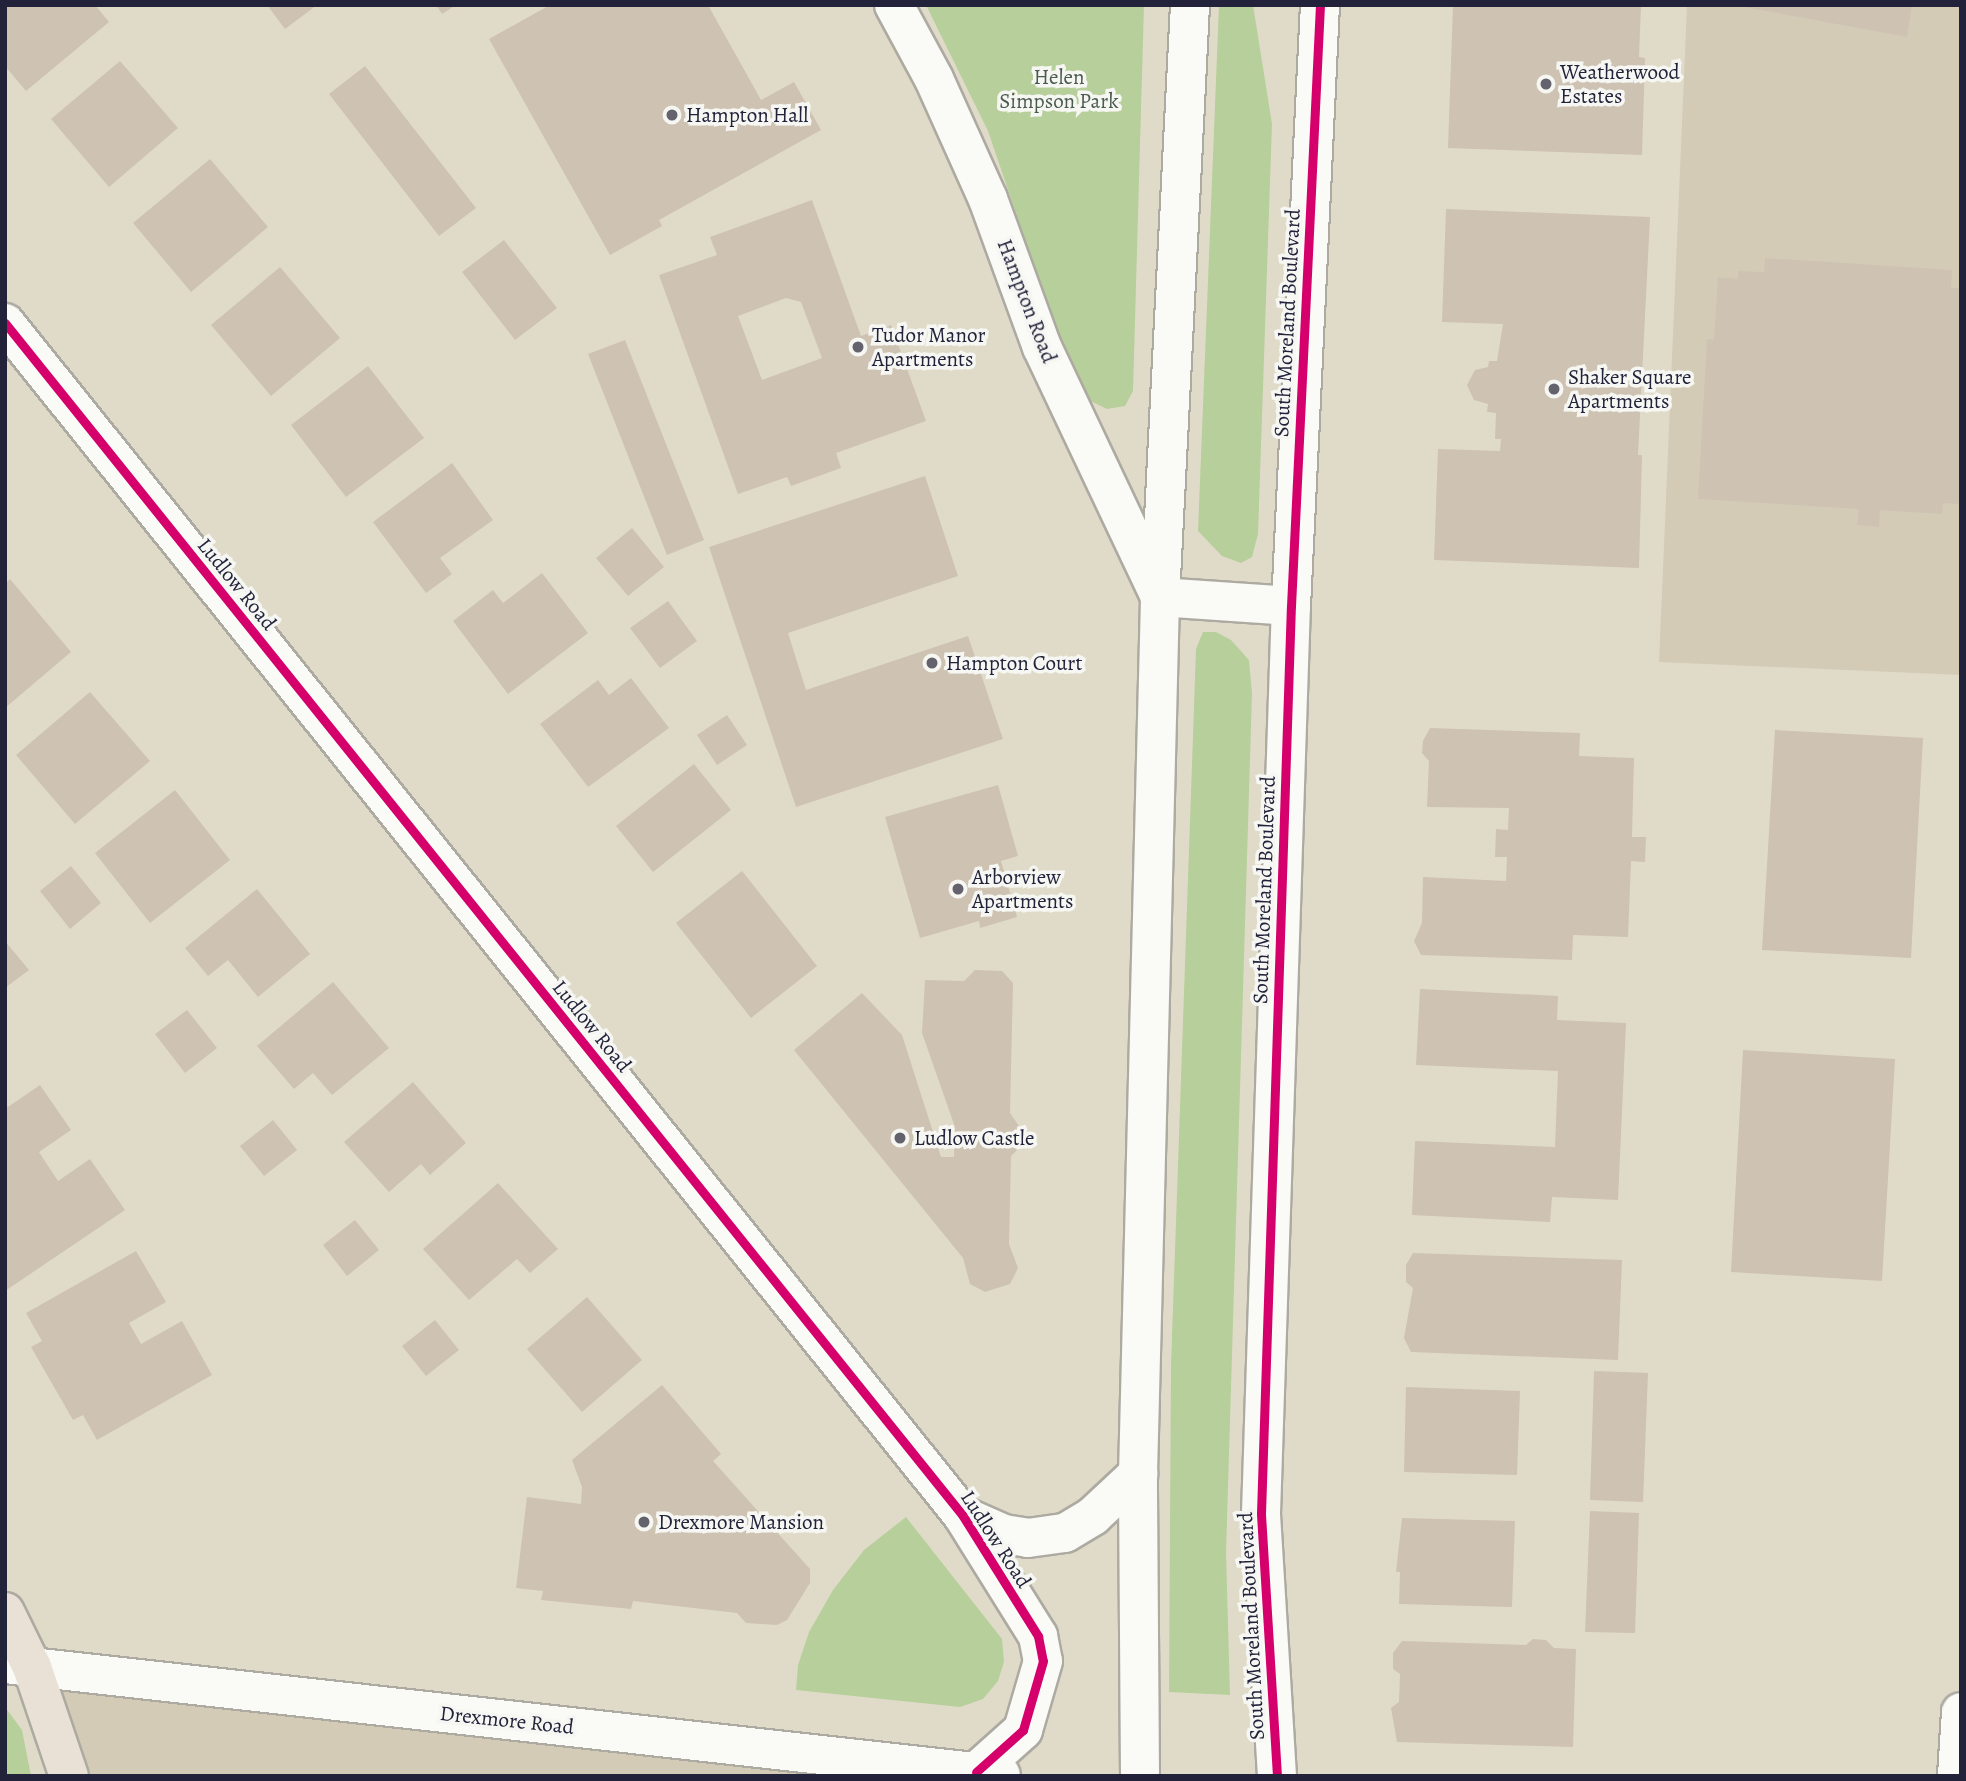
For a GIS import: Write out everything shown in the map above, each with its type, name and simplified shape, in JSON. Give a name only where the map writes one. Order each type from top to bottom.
[{"type":"main road","points":[[5,1612],[19,1665],[69,1776]]},
{"type":"street","name":"Hampton Road","points":[[894,5],[934,79],[983,187],[1042,347],[1160,597]]},
{"type":"street","points":[[1140,1776],[1138,1474],[1160,597],[1190,5]]},
{"type":"street","name":"South Moreland Boulevard","points":[[1276,1776],[1261,1513],[1291,606],[1320,5]]},
{"type":"street","name":"Ludlow Road","points":[[5,323],[963,1516],[1038,1636],[1043,1661],[1023,1730],[992,1774]]},
{"type":"street","points":[[1160,597],[1291,606]]},
{"type":"street","name":"Ludlow Road","points":[[963,1516],[1016,1536],[1065,1533],[1093,1516],[1138,1474]]},
{"type":"street","name":"Drexmore Road","points":[[19,1665],[992,1774]]},
{"type":"street","points":[[1957,1776],[1961,1712]]},
{"type":"shaded area","points":[[1687,5],[1961,5],[1961,675],[1659,662]]},
{"type":"shaded area","points":[[32,1667],[1009,1776],[69,1776]]},
{"type":"green space","name":"Helen Simpson Park","points":[[926,5],[1144,5],[1133,391],[1125,406],[1107,409],[1078,395],[988,131]]},
{"type":"green space","points":[[1219,5],[1253,5],[1272,124],[1258,534],[1252,557],[1241,563],[1222,556],[1198,531]]},
{"type":"green space","points":[[1203,632],[1216,632],[1231,640],[1249,660],[1252,693],[1226,1553],[1230,1695],[1169,1692],[1171,1365],[1196,649]]},
{"type":"green space","points":[[906,1517],[1002,1639],[1004,1662],[998,1681],[983,1699],[960,1707],[796,1690],[798,1665],[809,1632],[833,1590],[864,1550]]},
{"type":"green space","points":[[5,1707],[22,1730],[31,1776],[5,1776]]},
{"type":"building","points":[[5,5],[95,5],[109,22],[26,91],[5,66]]},
{"type":"building","points":[[267,5],[317,5],[285,29]]},
{"type":"building","points":[[436,5],[456,5],[442,14]]},
{"type":"building","name":"Hampton Hall","points":[[550,5],[708,5],[761,100],[794,82],[821,130],[659,220],[662,226],[610,255],[489,39]]},
{"type":"building","name":"Weatherwood Estates","points":[[1453,5],[1641,5],[1639,57],[1645,58],[1642,155],[1448,148]]},
{"type":"building","points":[[1734,5],[1912,5],[1907,37]]},
{"type":"building","points":[[120,61],[178,128],[109,187],[51,119]]},
{"type":"building","points":[[365,66],[476,208],[439,236],[329,94]]},
{"type":"building","points":[[210,159],[268,227],[191,292],[133,223]]},
{"type":"building","name":"Tudor Manor Apartments","points":[[812,200],[861,336],[891,325],[926,421],[836,453],[841,468],[791,486],[787,477],[738,494],[659,275],[717,255],[710,237]],"holes":[[[786,298],[801,302],[822,358],[762,380],[738,316]]]},
{"type":"building","name":"Shaker Square Apartments","points":[[1446,209],[1650,217],[1638,455],[1642,455],[1639,568],[1434,560],[1438,449],[1500,451],[1501,439],[1495,439],[1496,413],[1487,412],[1488,404],[1474,400],[1467,385],[1475,370],[1488,367],[1489,361],[1497,361],[1503,324],[1442,322]]},
{"type":"building","points":[[504,240],[557,308],[515,340],[462,272]]},
{"type":"building","points":[[1765,258],[1952,270],[1951,288],[1961,288],[1961,504],[1943,503],[1942,514],[1880,510],[1879,527],[1857,525],[1859,509],[1698,499],[1707,339],[1714,340],[1718,277],[1738,279],[1738,271],[1764,272]]},
{"type":"building","points":[[280,267],[340,338],[271,396],[211,325]]},
{"type":"building","points":[[625,340],[704,540],[667,555],[588,354]]},
{"type":"building","points":[[368,366],[424,438],[346,497],[291,425]]},
{"type":"building","points":[[452,463],[493,520],[440,558],[452,574],[426,593],[373,522]]},
{"type":"building","name":"Hampton Court","points":[[925,476],[958,576],[788,633],[806,690],[968,636],[1003,739],[796,807],[709,547]]},
{"type":"building","points":[[632,528],[664,567],[628,596],[596,558]]},
{"type":"building","points":[[542,573],[588,633],[508,694],[453,621],[493,590],[503,603]]},
{"type":"building","points":[[10,579],[71,652],[5,708],[5,584]]},
{"type":"building","points":[[668,601],[697,641],[660,668],[630,628]]},
{"type":"building","points":[[631,678],[669,728],[588,787],[540,724],[598,680],[609,695]]},
{"type":"building","points":[[90,692],[150,761],[75,824],[16,755]]},
{"type":"building","points":[[727,715],[747,745],[717,765],[697,735]]},
{"type":"building","points":[[1430,728],[1580,733],[1579,756],[1634,758],[1632,837],[1646,837],[1645,862],[1631,861],[1628,937],[1573,935],[1572,960],[1421,955],[1414,941],[1422,923],[1423,877],[1506,881],[1507,857],[1495,857],[1496,829],[1508,830],[1509,808],[1427,807],[1429,761],[1422,753],[1423,741]]},
{"type":"building","points":[[1775,730],[1923,738],[1911,958],[1762,950]]},
{"type":"building","points":[[694,764],[731,810],[653,872],[616,826]]},
{"type":"building","name":"Arborview Apartments","points":[[998,785],[1018,856],[1001,861],[1017,917],[980,928],[979,921],[920,938],[885,817]]},
{"type":"building","points":[[175,790],[230,860],[150,923],[95,853]]},
{"type":"building","points":[[71,866],[101,903],[70,929],[40,891]]},
{"type":"building","points":[[742,871],[817,966],[751,1018],[676,923]]},
{"type":"building","points":[[257,889],[310,954],[258,997],[228,960],[208,976],[185,948]]},
{"type":"building","points":[[5,941],[29,970],[5,988]]},
{"type":"building","name":"Ludlow Castle","points":[[975,970],[1002,971],[1013,983],[1010,1113],[1019,1126],[1018,1149],[1011,1156],[1009,1244],[1018,1268],[1010,1284],[985,1292],[970,1284],[963,1258],[794,1050],[862,993],[902,1035],[941,1157],[954,1157],[955,1127],[922,1033],[925,980],[964,981]]},
{"type":"building","points":[[333,982],[389,1048],[332,1095],[313,1073],[294,1089],[257,1046]]},
{"type":"building","points":[[1420,989],[1558,996],[1557,1020],[1626,1023],[1618,1200],[1552,1197],[1550,1222],[1412,1215],[1415,1141],[1555,1147],[1558,1071],[1416,1065]]},
{"type":"building","points":[[187,1010],[217,1048],[185,1073],[155,1034]]},
{"type":"building","points":[[1743,1050],[1895,1059],[1882,1281],[1731,1272]]},
{"type":"building","points":[[413,1082],[466,1143],[430,1175],[421,1164],[389,1192],[344,1142]]},
{"type":"building","points":[[40,1085],[71,1130],[39,1152],[58,1181],[90,1159],[125,1210],[5,1291],[5,1109]]},
{"type":"building","points":[[273,1120],[297,1150],[264,1176],[240,1146]]},
{"type":"building","points":[[498,1183],[558,1249],[530,1273],[517,1259],[469,1300],[423,1249]]},
{"type":"building","points":[[355,1220],[379,1250],[347,1276],[323,1245]]},
{"type":"building","points":[[136,1251],[166,1302],[129,1323],[141,1344],[182,1321],[212,1375],[97,1440],[83,1415],[73,1420],[31,1347],[42,1341],[26,1313]]},
{"type":"building","points":[[1413,1253],[1622,1260],[1618,1360],[1411,1352],[1404,1338],[1413,1288],[1406,1282],[1406,1265]]},
{"type":"building","points":[[587,1297],[642,1360],[582,1412],[527,1349]]},
{"type":"building","points":[[435,1320],[459,1350],[426,1376],[402,1346]]},
{"type":"building","points":[[1594,1371],[1648,1373],[1643,1502],[1590,1500]]},
{"type":"building","name":"Drexmore Mansion","points":[[662,1385],[721,1454],[713,1461],[810,1569],[810,1583],[787,1620],[777,1625],[746,1623],[737,1613],[633,1601],[631,1609],[541,1600],[543,1591],[516,1588],[527,1497],[581,1504],[582,1487],[572,1460]]},
{"type":"building","points":[[1406,1387],[1520,1391],[1517,1475],[1404,1472]]},
{"type":"building","points":[[1590,1511],[1639,1513],[1635,1633],[1585,1632]]},
{"type":"building","points":[[1402,1518],[1515,1521],[1512,1607],[1399,1604],[1400,1572],[1396,1572]]},
{"type":"building","points":[[1533,1639],[1546,1640],[1554,1648],[1576,1649],[1573,1747],[1397,1742],[1391,1708],[1399,1702],[1400,1674],[1393,1669],[1393,1653],[1402,1641],[1526,1645]]},
{"type":"cycle path","points":[[1277,1776],[1261,1513],[1291,606],[1320,5]]},
{"type":"cycle path","points":[[5,323],[963,1516],[1038,1636],[1043,1661],[1023,1730],[976,1772]]},
{"type":"place","name":"Weatherwood Estates","points":[[1546,84]]},
{"type":"place","name":"Hampton Hall","points":[[672,115]]},
{"type":"place","name":"Tudor Manor Apartments","points":[[858,347]]},
{"type":"place","name":"Shaker Square Apartments","points":[[1554,389]]},
{"type":"place","name":"Hampton Court","points":[[932,663]]},
{"type":"place","name":"Arborview Apartments","points":[[958,889]]},
{"type":"place","name":"Ludlow Castle","points":[[900,1138]]},
{"type":"place","name":"Drexmore Mansion","points":[[644,1522]]}]
